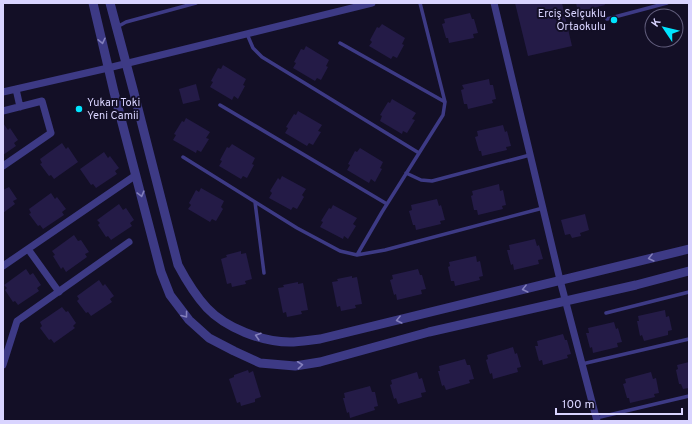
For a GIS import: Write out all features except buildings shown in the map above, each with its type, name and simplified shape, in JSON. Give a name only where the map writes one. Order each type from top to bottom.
[{"type":"street","points":[[93,3],[108,68],[161,272],[170,295],[189,320],[209,338],[260,363],[295,366],[320,362],[429,332],[689,271]]},
{"type":"street","points":[[110,3],[178,265],[191,288],[207,309],[229,325],[258,337],[289,342],[320,339],[689,249]]},
{"type":"street","points":[[3,92],[108,68],[372,3]]},
{"type":"street","points":[[494,3],[560,280],[596,419]]},
{"type":"street","points":[[16,89],[20,107]]},
{"type":"street","points":[[3,111],[42,101],[51,133],[3,166]]},
{"type":"street","points":[[3,266],[136,175]]},
{"type":"street","points":[[3,365],[18,321],[128,242]]},
{"type":"street","points":[[28,248],[59,292]]},
{"type":"lane","points":[[116,27],[126,22],[196,3]]},
{"type":"lane","points":[[357,255],[443,114],[445,102],[420,3]]},
{"type":"lane","points":[[607,20],[667,3]]},
{"type":"lane","points":[[246,34],[253,48],[262,57],[419,153]]},
{"type":"lane","points":[[340,43],[445,102]]},
{"type":"lane","points":[[220,105],[387,204]]},
{"type":"lane","points":[[406,173],[421,180],[432,181],[530,155]]},
{"type":"lane","points":[[183,157],[297,228],[340,251],[357,255],[385,250],[543,208]]},
{"type":"lane","points":[[255,202],[264,273]]},
{"type":"lane","points":[[606,313],[689,292]]},
{"type":"lane","points":[[582,364],[689,339]]},
{"type":"lane","points":[[596,419],[689,396]]},
{"type":"place","name":"Erciş Selçuklu Ortaokulu","points":[[614,20]]},
{"type":"place","name":"Yukarı Toki Yeni Camii","points":[[79,109]]}]
